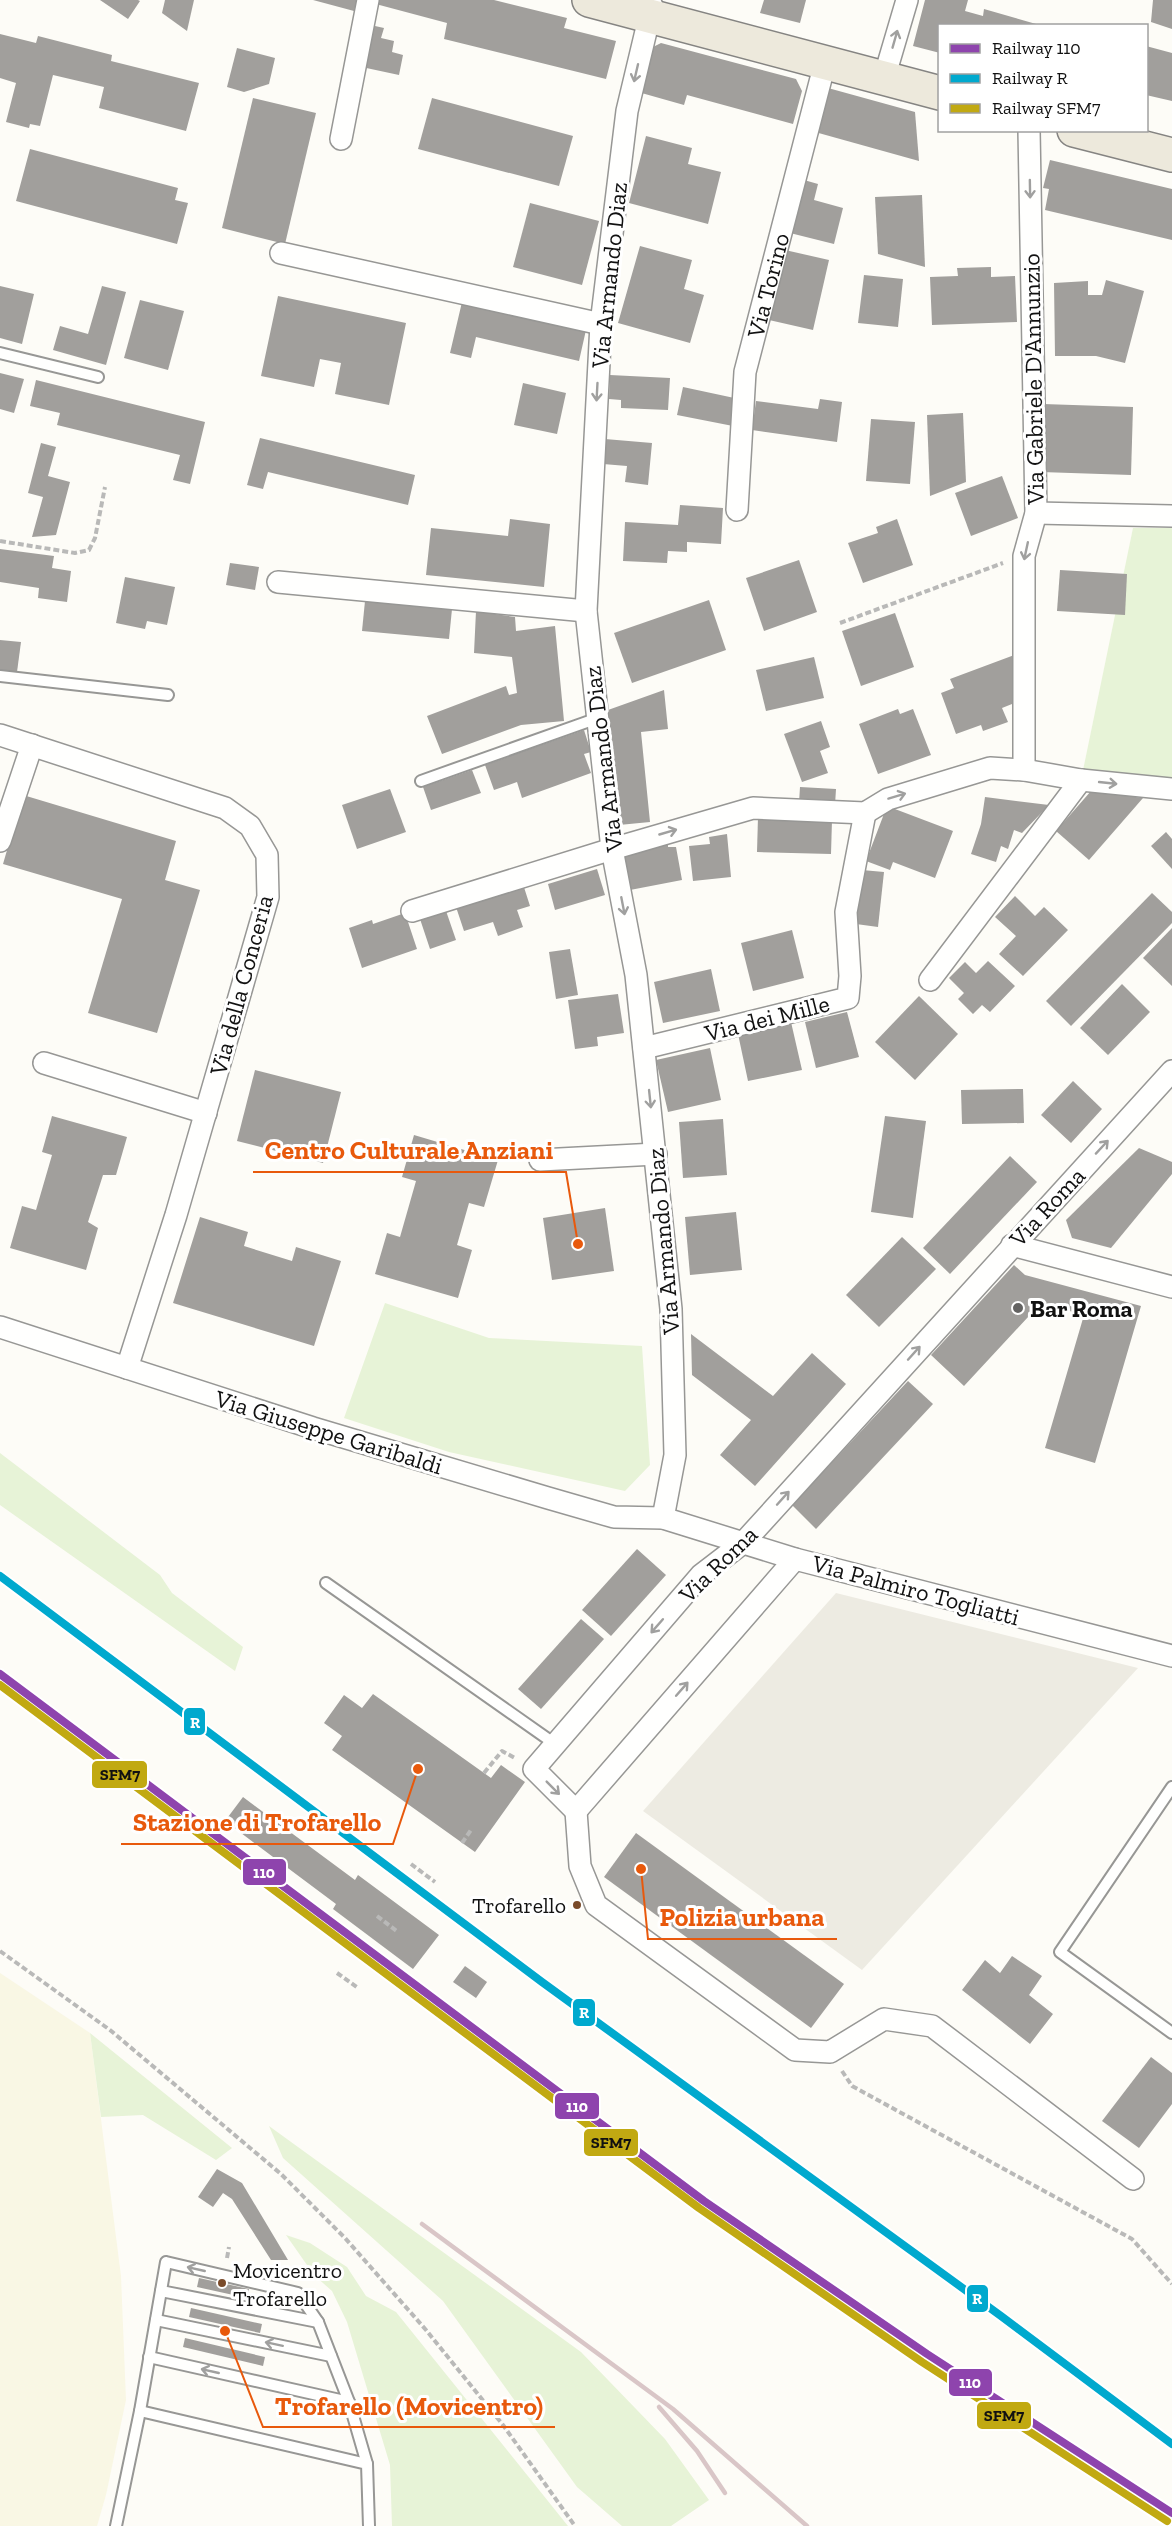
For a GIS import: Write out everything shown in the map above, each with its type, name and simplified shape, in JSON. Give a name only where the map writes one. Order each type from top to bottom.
[{"type":"main road","points":[[589,0],[651,8],[825,63],[938,93]]},
{"type":"main road","points":[[1082,132],[1172,155]]},
{"type":"street","points":[[341,139],[368,0]]},
{"type":"street","points":[[884,78],[907,0]]},
{"type":"street","name":"Via Armando Diaz","points":[[651,8],[627,111],[601,324],[586,611],[612,849],[636,975],[671,1309],[675,1455],[663,1518]]},
{"type":"street","name":"Via Torino","points":[[737,510],[745,372],[825,63]]},
{"type":"street","name":"Via Gabriele D'Annunzio","points":[[1024,770],[1024,556],[1036,513],[1029,132]]},
{"type":"street","points":[[281,253],[601,324]]},
{"type":"street","points":[[1036,513],[1172,516]]},
{"type":"street","points":[[278,582],[586,611]]},
{"type":"street","name":"Via della Conceria","points":[[0,735],[225,808],[250,826],[267,855],[268,897],[176,1215],[127,1368]]},
{"type":"street","points":[[0,841],[32,745]]},
{"type":"street","points":[[412,911],[753,808],[865,813],[888,799],[990,768],[1024,770],[1081,780],[1172,789]]},
{"type":"street","points":[[930,980],[1081,780]]},
{"type":"street","name":"Via dei Mille","points":[[644,1048],[848,998],[850,976],[846,912],[865,813]]},
{"type":"street","points":[[44,1063],[206,1113]]},
{"type":"street","name":"Via Roma","points":[[534,1769],[701,1575],[744,1542],[1172,1071]]},
{"type":"street","points":[[540,1160],[656,1154]]},
{"type":"street","points":[[1012,1245],[1172,1287]]},
{"type":"street","name":"Via Giuseppe Garibaldi","points":[[0,1327],[313,1428],[614,1517],[663,1518]]},
{"type":"street","name":"Via Palmiro Togliatti","points":[[663,1518],[795,1559],[1172,1656]]},
{"type":"street","points":[[576,1811],[795,1559]]},
{"type":"street","points":[[534,1769],[576,1811],[580,1866],[596,1905],[795,2050],[830,2052],[884,2019],[932,2026],[1133,2179]]},
{"type":"lane","points":[[0,353],[98,377]]},
{"type":"lane","points":[[0,676],[168,695]]},
{"type":"lane","points":[[422,781],[598,718]]},
{"type":"lane","points":[[326,1583],[555,1744]]},
{"type":"lane","points":[[1172,1787],[1060,1952],[1172,2032]]},
{"type":"lane","points":[[116,2526],[140,2411],[166,2262],[298,2293],[318,2322],[349,2402],[367,2464],[369,2526]]},
{"type":"lane","points":[[161,2291],[318,2322]]},
{"type":"lane","points":[[156,2320],[331,2356]]},
{"type":"lane","points":[[149,2357],[349,2402]]},
{"type":"lane","points":[[140,2411],[367,2464]]},
{"type":"path","points":[[0,541],[75,553],[89,550],[95,538],[105,487]]},
{"type":"path","points":[[840,623],[1024,556]]},
{"type":"path","points":[[484,1773],[502,1751],[534,1769]]},
{"type":"path","points":[[462,1843],[471,1830]]},
{"type":"path","points":[[411,1864],[435,1881]]},
{"type":"path","points":[[377,1916],[398,1932]]},
{"type":"path","points":[[0,1951],[110,2030],[281,2174],[345,2238],[426,2330],[502,2425],[575,2526]]},
{"type":"path","points":[[337,1973],[358,1988]]},
{"type":"path","points":[[830,2052],[852,2086],[1132,2239],[1172,2284]]},
{"type":"shaded area","points":[[836,1593],[1138,1668],[862,1970],[643,1811]]},
{"type":"shaded area","points":[[0,1973],[90,2033],[121,2276],[126,2400],[106,2495],[97,2526],[0,2526]]},
{"type":"green space","points":[[1133,528],[1172,528],[1172,789],[1081,780]]},
{"type":"green space","points":[[385,1303],[489,1338],[642,1346],[650,1465],[625,1491],[449,1452],[344,1418]]},
{"type":"green space","points":[[0,1453],[160,1575],[172,1593],[243,1647],[235,1671],[0,1505]]},
{"type":"green space","points":[[90,2033],[232,2148],[216,2160],[143,2115],[101,2117]]},
{"type":"green space","points":[[269,2126],[581,2352],[665,2439],[709,2500],[671,2526],[622,2526],[577,2487],[443,2301],[283,2158]]},
{"type":"green space","points":[[286,2235],[310,2243],[347,2267],[366,2296],[396,2312],[568,2526],[392,2526],[390,2465],[347,2322],[332,2291],[314,2275]]},
{"type":"building","points":[[100,0],[138,0],[140,1],[128,19]]},
{"type":"building","points":[[165,0],[194,0],[187,31],[162,13]]},
{"type":"building","points":[[313,0],[357,0],[354,11]]},
{"type":"building","points":[[373,0],[494,0],[567,18],[564,28],[616,41],[606,79],[444,39],[447,23],[372,3]]},
{"type":"building","points":[[764,0],[806,0],[800,23],[760,13]]},
{"type":"building","points":[[925,0],[968,0],[965,11],[983,16],[984,9],[1036,24],[938,24],[938,52],[913,46]]},
{"type":"building","points":[[1153,0],[1172,0],[1172,29],[1151,22]]},
{"type":"building","points":[[366,24],[384,28],[381,38],[394,41],[392,52],[403,55],[399,75],[357,66]]},
{"type":"building","points":[[0,34],[36,43],[38,36],[112,55],[111,61],[199,83],[186,131],[99,108],[104,87],[53,75],[40,126],[30,124],[29,128],[6,122],[16,83],[0,78]]},
{"type":"building","points":[[661,43],[796,79],[802,91],[793,124],[687,95],[684,105],[638,92],[651,48]]},
{"type":"building","points":[[1148,47],[1172,53],[1172,101],[1148,95]]},
{"type":"building","points":[[237,48],[275,58],[269,84],[244,92],[227,87]]},
{"type":"building","points":[[828,88],[915,112],[919,161],[815,132]]},
{"type":"building","points":[[253,98],[316,113],[285,244],[222,228]]},
{"type":"building","points":[[432,98],[573,136],[559,186],[418,149]]},
{"type":"building","points":[[646,136],[692,148],[688,164],[721,172],[708,224],[629,203]]},
{"type":"building","points":[[30,149],[178,188],[175,200],[188,203],[177,244],[16,201]]},
{"type":"building","points":[[1050,160],[1172,189],[1172,240],[1045,210],[1049,189],[1043,188]]},
{"type":"building","points":[[804,180],[818,184],[814,200],[843,208],[834,244],[790,233]]},
{"type":"building","points":[[922,195],[925,267],[878,254],[875,197]]},
{"type":"building","points":[[530,203],[599,221],[582,285],[513,267]]},
{"type":"building","points":[[640,246],[692,260],[684,289],[704,295],[690,343],[618,323]]},
{"type":"building","points":[[785,250],[829,260],[813,330],[769,320]]},
{"type":"building","points":[[991,267],[991,277],[1015,276],[1017,322],[932,325],[930,277],[958,276],[957,268]]},
{"type":"building","points":[[864,275],[903,279],[898,327],[858,323]]},
{"type":"building","points":[[1106,280],[1144,291],[1125,363],[1096,356],[1055,356],[1054,283],[1088,281],[1088,295],[1102,295]]},
{"type":"building","points":[[0,286],[34,294],[22,344],[0,338]]},
{"type":"building","points":[[102,286],[126,292],[106,365],[53,350],[60,326],[88,334]]},
{"type":"building","points":[[278,296],[406,323],[389,405],[335,394],[341,363],[320,359],[314,387],[261,376]]},
{"type":"building","points":[[140,300],[184,311],[168,370],[124,358]]},
{"type":"building","points":[[462,302],[586,330],[579,361],[476,337],[471,358],[450,353]]},
{"type":"building","points":[[0,373],[24,379],[14,413],[0,409]]},
{"type":"building","points":[[610,375],[670,378],[668,410],[621,408],[621,400],[609,399]]},
{"type":"building","points":[[36,380],[205,422],[190,484],[173,480],[180,455],[57,425],[60,413],[30,406]]},
{"type":"building","points":[[523,383],[566,393],[557,434],[514,425]]},
{"type":"building","points":[[683,387],[739,399],[733,426],[677,415]]},
{"type":"building","points":[[820,399],[842,402],[837,442],[752,430],[756,401],[818,409]]},
{"type":"building","points":[[1043,404],[1133,407],[1131,475],[1041,472]]},
{"type":"building","points":[[963,413],[966,482],[930,496],[927,415]]},
{"type":"building","points":[[871,419],[915,422],[910,484],[866,481]]},
{"type":"building","points":[[260,438],[415,475],[408,505],[268,472],[263,489],[247,485]]},
{"type":"building","points":[[605,439],[652,443],[648,485],[625,482],[627,466],[603,464]]},
{"type":"building","points":[[41,443],[56,447],[48,476],[70,482],[56,535],[32,537],[43,497],[28,493]]},
{"type":"building","points":[[1002,476],[1018,518],[971,536],[955,493]]},
{"type":"building","points":[[680,505],[723,508],[721,544],[687,542],[687,552],[668,551],[667,563],[623,561],[625,522],[678,525]]},
{"type":"building","points":[[510,519],[550,524],[544,587],[426,575],[431,528],[508,536]]},
{"type":"building","points":[[897,519],[913,565],[863,583],[848,543],[878,533],[876,527]]},
{"type":"building","points":[[0,549],[54,556],[52,568],[71,571],[67,602],[38,598],[39,588],[0,582]]},
{"type":"building","points":[[799,560],[817,612],[764,631],[746,578]]},
{"type":"building","points":[[230,563],[259,567],[255,590],[226,585]]},
{"type":"building","points":[[1060,570],[1127,574],[1125,615],[1057,611]]},
{"type":"building","points":[[125,577],[175,587],[167,625],[147,621],[145,629],[116,623]]},
{"type":"building","points":[[709,600],[726,650],[632,683],[614,633]]},
{"type":"building","points":[[365,601],[452,609],[449,639],[362,631]]},
{"type":"building","points":[[476,611],[515,617],[516,631],[555,626],[564,721],[521,725],[442,754],[427,716],[506,686],[509,695],[517,693],[512,657],[474,653]]},
{"type":"building","points":[[895,613],[914,667],[861,686],[842,631]]},
{"type":"building","points":[[0,640],[21,642],[17,672],[0,670]]},
{"type":"building","points":[[1017,654],[1017,702],[1002,708],[1008,722],[983,731],[981,725],[956,734],[941,693],[954,688],[950,679]]},
{"type":"building","points":[[814,657],[824,698],[766,711],[756,670]]},
{"type":"building","points":[[664,690],[668,729],[641,732],[650,822],[619,825],[608,710]]},
{"type":"building","points":[[898,709],[900,714],[913,709],[931,755],[878,774],[859,724]]},
{"type":"building","points":[[821,721],[830,747],[820,751],[828,773],[802,782],[784,734]]},
{"type":"building","points":[[584,730],[591,752],[584,754],[591,773],[522,798],[517,782],[494,790],[485,765]]},
{"type":"building","points":[[472,770],[481,793],[431,810],[423,787]]},
{"type":"building","points":[[800,787],[836,789],[835,805],[799,803]]},
{"type":"building","points":[[390,789],[406,832],[357,849],[342,805]]},
{"type":"building","points":[[1091,791],[1143,798],[1089,860],[1056,831]]},
{"type":"building","points":[[23,795],[176,841],[165,880],[200,890],[157,1033],[88,1013],[122,899],[3,864]]},
{"type":"building","points":[[985,797],[1049,805],[1022,833],[1014,830],[1008,849],[1001,846],[996,862],[971,854],[981,824]]},
{"type":"building","points":[[887,806],[953,831],[935,878],[893,862],[890,870],[866,861]]},
{"type":"building","points":[[758,817],[832,820],[831,854],[757,852]]},
{"type":"building","points":[[1166,832],[1172,839],[1172,869],[1151,846]]},
{"type":"building","points":[[727,834],[731,877],[693,881],[689,846],[710,844],[709,837]]},
{"type":"building","points":[[668,839],[668,847],[676,847],[682,880],[630,890],[623,854],[649,850],[648,843]]},
{"type":"building","points":[[597,869],[605,895],[555,910],[548,884]]},
{"type":"building","points":[[862,870],[884,872],[878,927],[856,924]]},
{"type":"building","points":[[522,881],[530,906],[517,910],[523,927],[498,936],[493,922],[464,931],[455,904]]},
{"type":"building","points":[[1152,893],[1172,912],[1172,923],[1071,1026],[1046,1001]]},
{"type":"building","points":[[1015,896],[1035,916],[1044,907],[1068,930],[1023,976],[999,954],[1016,936],[995,917]]},
{"type":"building","points":[[445,908],[456,940],[430,949],[419,916]]},
{"type":"building","points":[[405,913],[417,949],[362,968],[349,928],[372,920],[373,924]]},
{"type":"building","points":[[1172,928],[1172,986],[1143,958]]},
{"type":"building","points":[[792,930],[804,978],[753,991],[741,943]]},
{"type":"building","points":[[570,949],[578,995],[556,999],[549,952]]},
{"type":"building","points":[[988,961],[1015,986],[990,1012],[982,1005],[973,1014],[958,999],[964,993],[949,978],[965,962],[976,973]]},
{"type":"building","points":[[711,969],[720,1011],[663,1023],[654,982]]},
{"type":"building","points":[[1122,984],[1150,1012],[1108,1055],[1080,1028]]},
{"type":"building","points":[[618,994],[624,1033],[597,1037],[598,1046],[575,1049],[568,1000]]},
{"type":"building","points":[[919,996],[958,1034],[915,1080],[875,1042]]},
{"type":"building","points":[[847,1012],[859,1057],[816,1068],[805,1022]]},
{"type":"building","points":[[791,1022],[802,1070],[748,1081],[738,1034]]},
{"type":"building","points":[[710,1048],[721,1100],[668,1112],[656,1060]]},
{"type":"building","points":[[255,1070],[341,1092],[323,1163],[237,1141]]},
{"type":"building","points":[[1073,1081],[1102,1109],[1071,1143],[1041,1115]]},
{"type":"building","points":[[1023,1089],[1024,1123],[962,1124],[961,1090]]},
{"type":"building","points":[[52,1116],[127,1137],[116,1175],[103,1175],[88,1222],[98,1228],[86,1270],[10,1248],[22,1206],[36,1210],[52,1155],[42,1152]]},
{"type":"building","points":[[885,1116],[926,1121],[913,1218],[871,1212]]},
{"type":"building","points":[[723,1119],[727,1175],[683,1178],[679,1122]]},
{"type":"building","points":[[414,1135],[498,1160],[484,1207],[469,1203],[457,1245],[472,1250],[458,1298],[375,1274],[387,1233],[400,1237],[416,1181],[402,1177]]},
{"type":"building","points":[[1139,1148],[1172,1162],[1172,1174],[1111,1248],[1072,1238],[1066,1220]]},
{"type":"building","points":[[1010,1156],[1037,1182],[950,1274],[923,1248]]},
{"type":"building","points":[[605,1208],[614,1271],[552,1280],[543,1218]]},
{"type":"building","points":[[736,1212],[742,1270],[690,1275],[685,1217]]},
{"type":"building","points":[[200,1217],[248,1232],[244,1246],[292,1261],[296,1247],[341,1261],[314,1346],[173,1303]]},
{"type":"building","points":[[902,1237],[936,1269],[879,1327],[846,1295]]},
{"type":"building","points":[[1014,1265],[1025,1275],[1141,1306],[1095,1463],[1045,1448],[1084,1315],[1041,1303],[964,1386],[931,1355]]},
{"type":"building","points":[[691,1334],[773,1396],[812,1353],[846,1384],[755,1486],[720,1455],[751,1420],[692,1375]]},
{"type":"building","points":[[908,1381],[933,1404],[816,1529],[792,1505]]},
{"type":"building","points":[[637,1549],[666,1575],[611,1636],[582,1610]]},
{"type":"building","points":[[581,1619],[604,1639],[541,1709],[518,1689]]},
{"type":"building","points":[[373,1694],[491,1778],[501,1765],[525,1782],[475,1852],[332,1750],[342,1736],[324,1723],[344,1695],[362,1708]]},
{"type":"building","points":[[243,1797],[355,1880],[358,1875],[439,1935],[413,1969],[333,1909],[336,1904],[225,1821]]},
{"type":"building","points":[[636,1833],[844,1984],[811,2028],[604,1877]]},
{"type":"building","points":[[1012,1956],[1042,1976],[1029,1995],[1053,2014],[1030,2044],[962,1990],[985,1960],[1000,1973]]},
{"type":"building","points":[[465,1966],[487,1982],[476,1998],[453,1982]]},
{"type":"building","points":[[1151,2057],[1172,2073],[1172,2104],[1139,2148],[1102,2121]]},
{"type":"building","points":[[217,2169],[242,2183],[288,2260],[271,2260],[232,2199],[223,2193],[213,2207],[198,2197]]},
{"type":"building","points":[[199,2278],[249,2289],[247,2298],[197,2287]]},
{"type":"building","points":[[191,2308],[262,2324],[260,2333],[189,2317]]},
{"type":"building","points":[[185,2338],[265,2357],[263,2366],[183,2347]]},
{"type":"railway","points":[[422,2224],[673,2409],[807,2526]]},
{"type":"railway","points":[[659,2407],[697,2451],[725,2493]]},
{"type":"rail line","name":"R","points":[[0,1576],[542,1982],[1001,2316],[1172,2444]]},
{"type":"rail line","name":"110","points":[[0,1674],[704,2201],[927,2354],[1172,2513]]},
{"type":"rail line","name":"SFM7","points":[[0,1685],[699,2208],[922,2362],[1167,2521]]},
{"type":"place","name":"Centro Culturale Anziani","points":[[578,1244]]},
{"type":"place","name":"Bar Roma","points":[[1018,1308]]},
{"type":"place","name":"Stazione di Trofarello","points":[[418,1769]]},
{"type":"place","name":"Polizia urbana","points":[[641,1869]]},
{"type":"place","name":"Trofarello","points":[[577,1905]]},
{"type":"place","name":"Movicentro Trofarello","points":[[222,2283]]},
{"type":"place","name":"Trofarello (Movicentro)","points":[[225,2331]]}]
